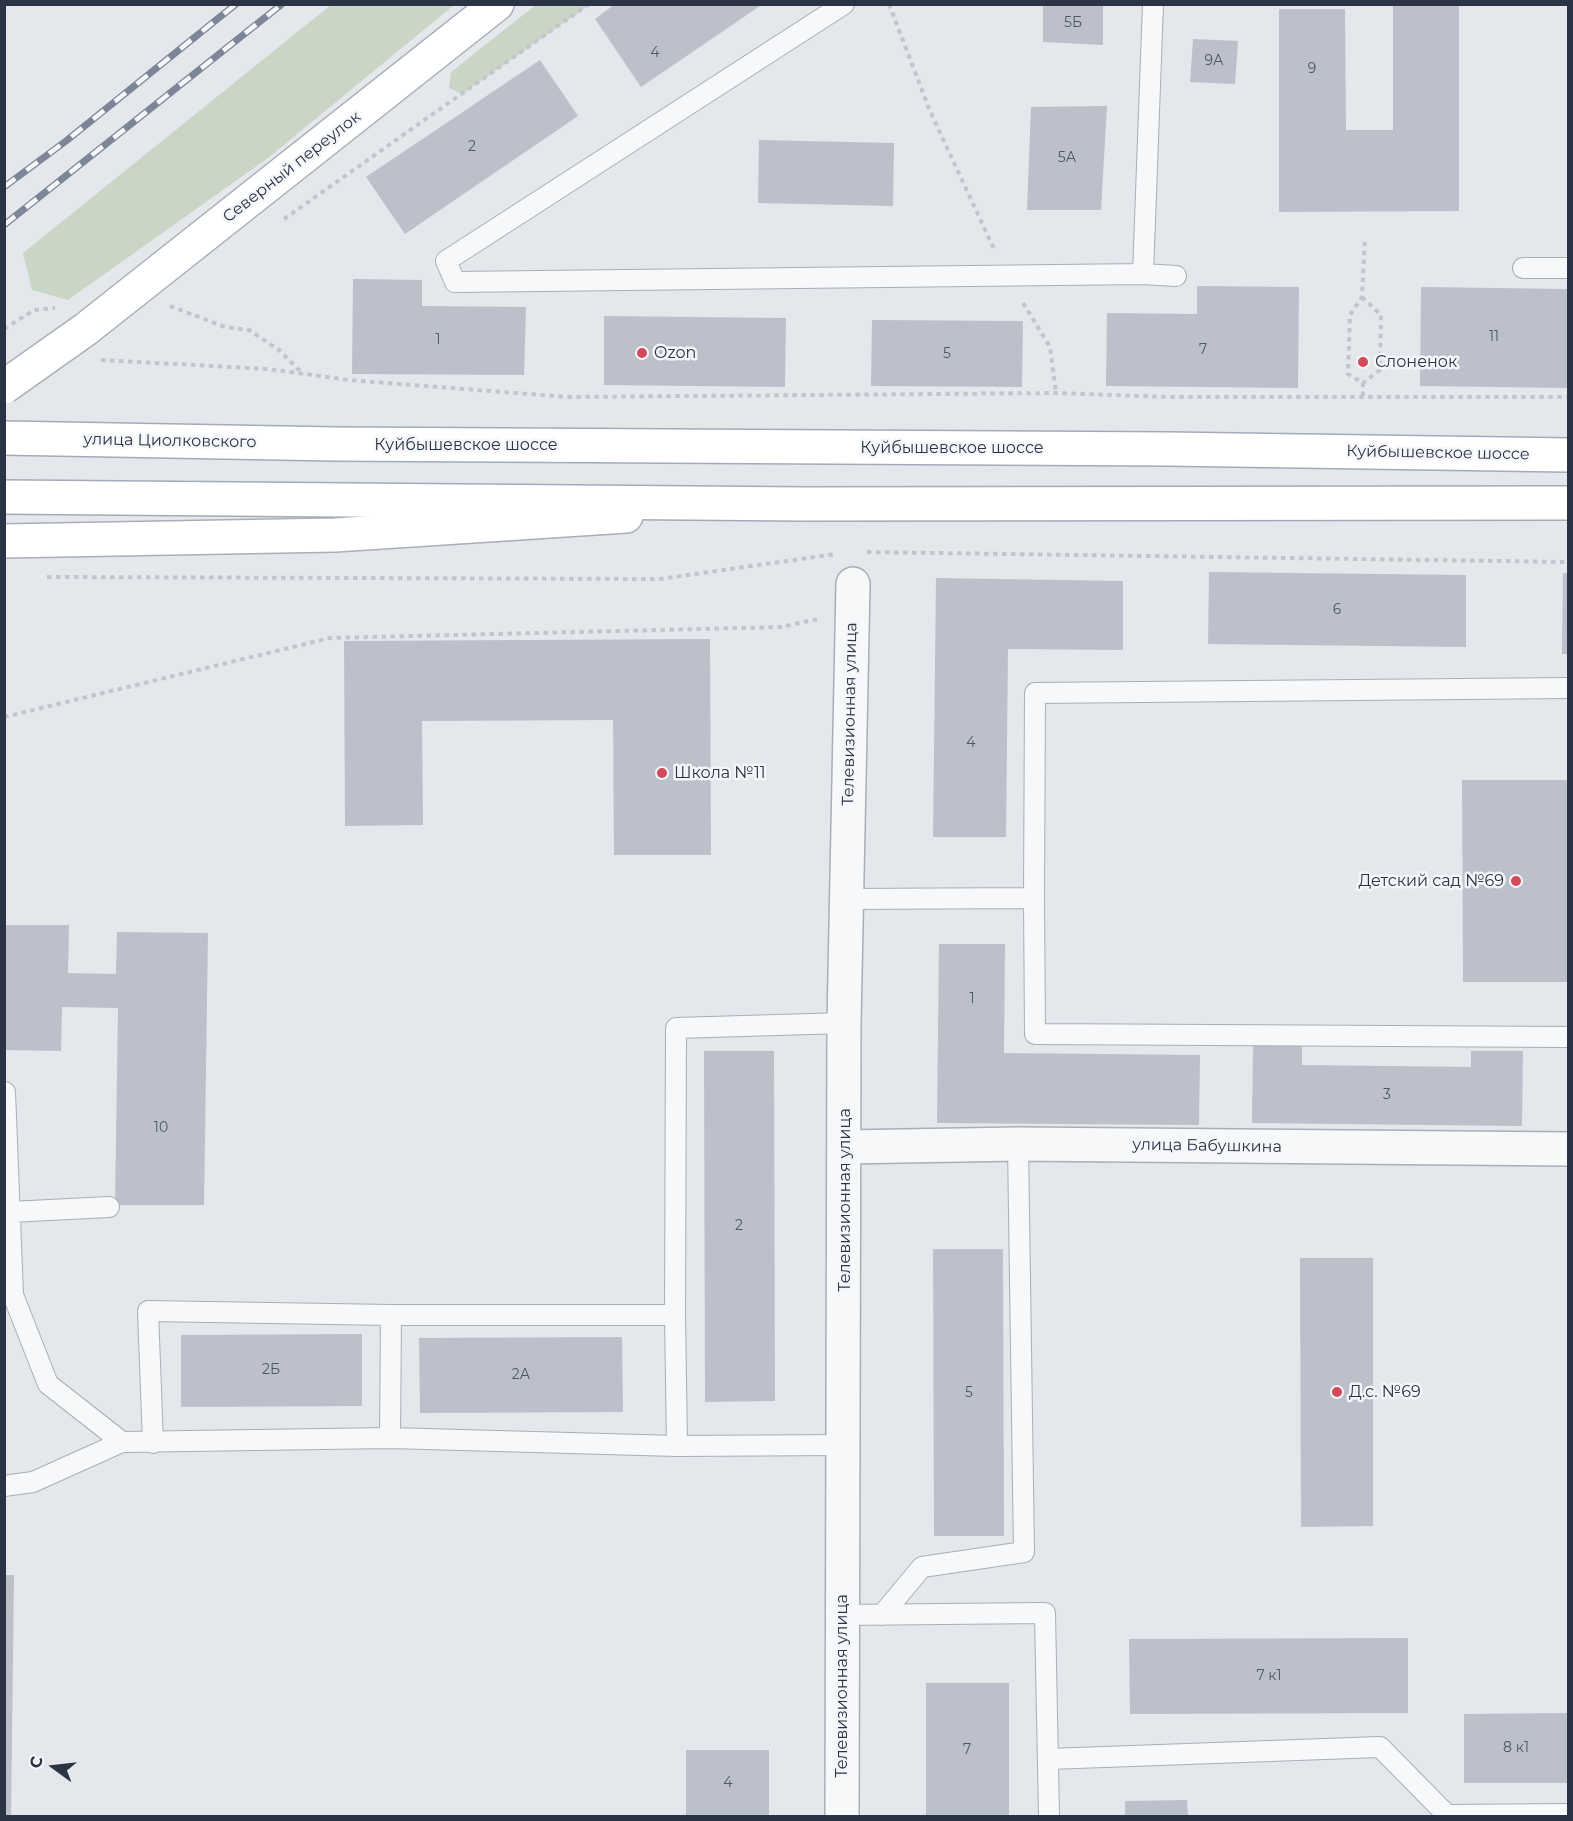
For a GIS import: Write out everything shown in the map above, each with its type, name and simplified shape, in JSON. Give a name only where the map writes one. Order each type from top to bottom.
[{"type":"main road","name":"Северный переулок","points":[[4,387],[86,329],[497,4]]},
{"type":"main road","name":"улица Циолковского","points":[[4,438],[335,444]]},
{"type":"main road","name":"Куйбышевское шоссе","points":[[335,444],[1156,449],[1569,455]]},
{"type":"main road","points":[[4,497],[803,504],[1569,503]]},
{"type":"main road","points":[[5,541],[335,535],[803,504]]},
{"type":"street","name":"Телевизионная улица","points":[[842,1816],[841,1615],[845,1445],[844,1023],[852,598]]},
{"type":"street","name":"улица Бабушкина","points":[[845,1147],[1018,1144],[1569,1149]]},
{"type":"lane","points":[[844,4],[447,261],[454,282],[1007,275],[1143,274],[1176,276]]},
{"type":"lane","points":[[1143,274],[1152,4]]},
{"type":"lane","points":[[1523,268],[1569,268]]},
{"type":"lane","points":[[1569,688],[1035,693],[1034,898],[1035,1034],[1569,1037]]},
{"type":"lane","points":[[848,899],[1034,898]]},
{"type":"lane","points":[[677,1446],[676,1028],[844,1023]]},
{"type":"lane","points":[[5,1092],[13,1295],[48,1384],[122,1442]]},
{"type":"lane","points":[[882,1615],[922,1567],[1024,1552],[1018,1144]]},
{"type":"lane","points":[[10,1212],[109,1207]]},
{"type":"lane","points":[[153,1443],[148,1311],[391,1315],[675,1315]]},
{"type":"lane","points":[[390,1438],[391,1315]]},
{"type":"lane","points":[[4,1486],[33,1482],[122,1442],[390,1438],[677,1446],[845,1445]]},
{"type":"lane","points":[[841,1615],[1045,1613],[1049,1816]]},
{"type":"lane","points":[[1049,1759],[1380,1747],[1447,1815],[1569,1814]]},
{"type":"path","points":[[279,223],[589,4]]},
{"type":"path","points":[[889,4],[930,111],[1007,275],[1050,347],[1056,393]]},
{"type":"path","points":[[1363,383],[1347,374],[1350,315],[1362,297],[1365,238]]},
{"type":"path","points":[[173,297],[163,304],[225,327],[249,330],[279,350],[300,371]]},
{"type":"path","points":[[1362,297],[1381,315],[1380,370],[1363,383]]},
{"type":"path","points":[[4,329],[34,310]]},
{"type":"path","points":[[100,360],[300,371],[349,380],[567,397],[1056,393],[1170,397],[1569,397]]},
{"type":"path","points":[[1363,383],[1363,396]]},
{"type":"path","points":[[40,577],[660,579],[848,552]]},
{"type":"path","points":[[860,552],[1569,562]]},
{"type":"path","points":[[4,717],[330,638],[781,627],[852,598]]},
{"type":"green space","points":[[332,4],[454,5],[268,158],[68,300],[32,290],[23,253]]},
{"type":"green space","points":[[537,4],[589,5],[462,94],[449,88],[451,72]]},
{"type":"building","points":[[615,4],[763,4],[641,87],[595,19]]},
{"type":"building","points":[[1043,4],[1103,4],[1103,45],[1043,42]]},
{"type":"building","points":[[1393,4],[1459,4],[1459,211],[1279,212],[1279,9],[1345,9],[1346,130],[1393,130]]},
{"type":"building","points":[[1193,39],[1238,41],[1235,84],[1190,82]]},
{"type":"building","points":[[540,60],[578,116],[405,234],[366,177]]},
{"type":"building","points":[[1107,106],[1101,210],[1027,210],[1031,107]]},
{"type":"building","points":[[759,140],[894,143],[893,206],[758,203]]},
{"type":"building","points":[[353,279],[422,280],[422,306],[526,307],[524,375],[352,374]]},
{"type":"building","points":[[1197,286],[1299,287],[1298,388],[1106,386],[1107,313],[1197,314]]},
{"type":"building","points":[[1421,287],[1568,289],[1568,388],[1420,386]]},
{"type":"building","points":[[604,316],[786,318],[785,387],[604,385]]},
{"type":"building","points":[[872,320],[1023,321],[1022,387],[871,386]]},
{"type":"building","points":[[1209,572],[1466,575],[1466,647],[1208,644]]},
{"type":"building","points":[[1563,573],[1568,573],[1568,654],[1562,654]]},
{"type":"building","points":[[936,578],[1123,581],[1123,650],[1008,649],[1006,837],[933,837]]},
{"type":"building","name":"Школа №11","points":[[710,639],[711,855],[614,855],[613,720],[422,721],[423,825],[345,826],[344,641]]},
{"type":"building","name":"Детский сад №69","points":[[1462,780],[1568,780],[1568,982],[1463,982]]},
{"type":"building","points":[[4,925],[69,925],[68,973],[116,974],[117,932],[208,933],[204,1205],[115,1205],[118,1008],[62,1007],[61,1051],[4,1050]]},
{"type":"building","points":[[939,944],[1005,944],[1004,1053],[1200,1055],[1199,1125],[937,1123]]},
{"type":"building","points":[[1253,1045],[1302,1045],[1302,1065],[1471,1067],[1471,1051],[1523,1051],[1522,1126],[1252,1123]]},
{"type":"building","points":[[704,1051],[774,1051],[775,1401],[705,1402]]},
{"type":"building","points":[[933,1249],[1003,1249],[1004,1536],[934,1536]]},
{"type":"building","name":"Д.с. №69","points":[[1300,1258],[1373,1258],[1373,1526],[1301,1527]]},
{"type":"building","points":[[362,1334],[362,1406],[181,1407],[181,1335]]},
{"type":"building","points":[[622,1337],[623,1412],[420,1413],[419,1338]]},
{"type":"building","points":[[4,1575],[14,1575],[11,1816],[4,1816]]},
{"type":"building","points":[[1408,1638],[1408,1713],[1130,1714],[1129,1639]]},
{"type":"building","points":[[926,1683],[1009,1683],[1009,1816],[926,1816]]},
{"type":"building","points":[[1568,1713],[1568,1783],[1464,1783],[1464,1714]]},
{"type":"building","points":[[686,1750],[769,1750],[769,1816],[686,1816]]},
{"type":"building","points":[[1187,1800],[1188,1816],[1125,1816],[1125,1801]]},
{"type":"railway","points":[[4,187],[66,141],[236,4]]},
{"type":"railway","points":[[4,225],[282,4]]},
{"type":"place","name":"Ozon","points":[[642,353]]},
{"type":"place","name":"Слоненок","points":[[1363,362]]},
{"type":"place","name":"Школа №11","points":[[662,773]]},
{"type":"place","name":"Детский сад №69","points":[[1516,881]]},
{"type":"place","name":"Д.с. №69","points":[[1337,1392]]}]
